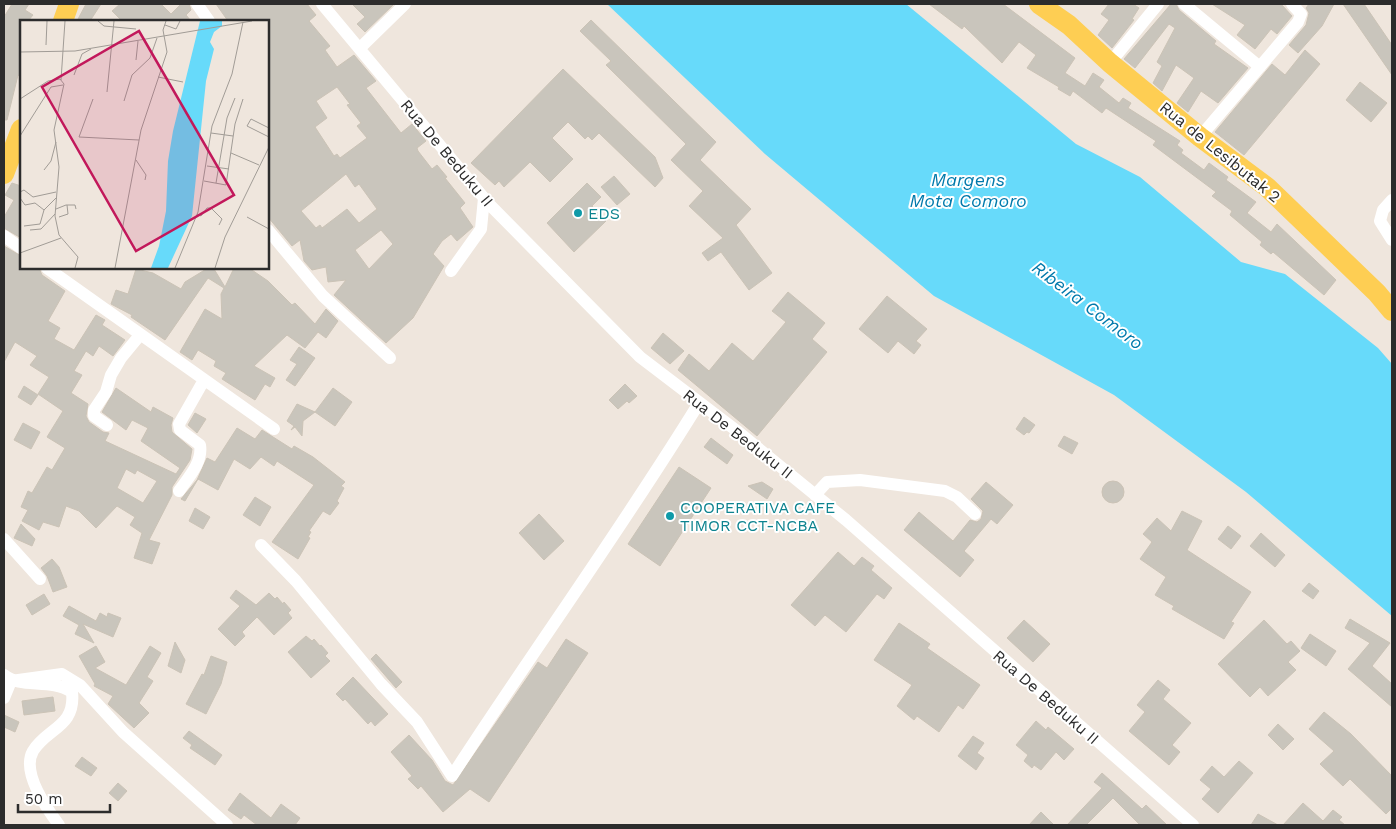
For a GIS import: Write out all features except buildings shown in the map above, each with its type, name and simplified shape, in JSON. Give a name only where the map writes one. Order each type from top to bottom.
[{"type":"main road","points":[[63,20],[69,4]]},
{"type":"main road","name":"Rua de Lesibutak 2","points":[[1039,4],[1070,24],[1110,63],[1200,136],[1267,187],[1390,304]]},
{"type":"main road","points":[[4,174],[20,132]]},
{"type":"street","points":[[197,4],[208,20]]},
{"type":"street","name":"Rua De Beduku II","points":[[322,4],[484,198],[640,357],[737,431],[815,495],[1193,825]]},
{"type":"street","points":[[360,48],[405,4]]},
{"type":"street","points":[[1110,63],[1158,4]]},
{"type":"street","points":[[1184,4],[1260,68]]},
{"type":"street","points":[[1200,136],[1298,22],[1301,14],[1292,4]]},
{"type":"street","points":[[451,271],[481,229],[484,198]]},
{"type":"street","points":[[1392,200],[1383,210],[1380,221],[1392,240]]},
{"type":"street","points":[[269,231],[323,296],[390,358]]},
{"type":"street","points":[[4,236],[20,247]]},
{"type":"street","points":[[48,269],[274,429]]},
{"type":"street","points":[[108,425],[94,416],[94,410],[106,392],[111,375],[121,358],[140,335]]},
{"type":"street","points":[[179,491],[193,471],[202,452],[200,445],[180,430],[179,424],[204,380]]},
{"type":"street","points":[[261,545],[296,581],[381,684],[417,722],[452,776],[660,466],[699,403]]},
{"type":"street","points":[[815,495],[827,482],[860,480],[945,490],[957,497],[975,514]]},
{"type":"street","points":[[4,539],[40,579]]},
{"type":"street","points":[[7,678],[62,674],[80,685],[124,732],[227,825]]},
{"type":"street","points":[[4,698],[7,678]]},
{"type":"street","points":[[7,678],[61,685],[72,692],[74,705],[64,721],[33,750],[30,761],[30,771],[42,802],[59,825]]},
{"type":"water","name":"Margens Mota Comoro","points":[[607,4],[906,4],[1076,144],[1140,177],[1241,262],[1285,274],[1378,348],[1392,364],[1392,616],[1246,492],[1114,395],[934,296],[765,154]]},
{"type":"place","name":"EDS","points":[[578,213]]},
{"type":"place","name":"COOPERATIVA CAFE TIMOR CCT-NCBA","points":[[670,516]]},
{"type":"water label","name":"Ribeira Comoro","points":[[1088,305]]}]
